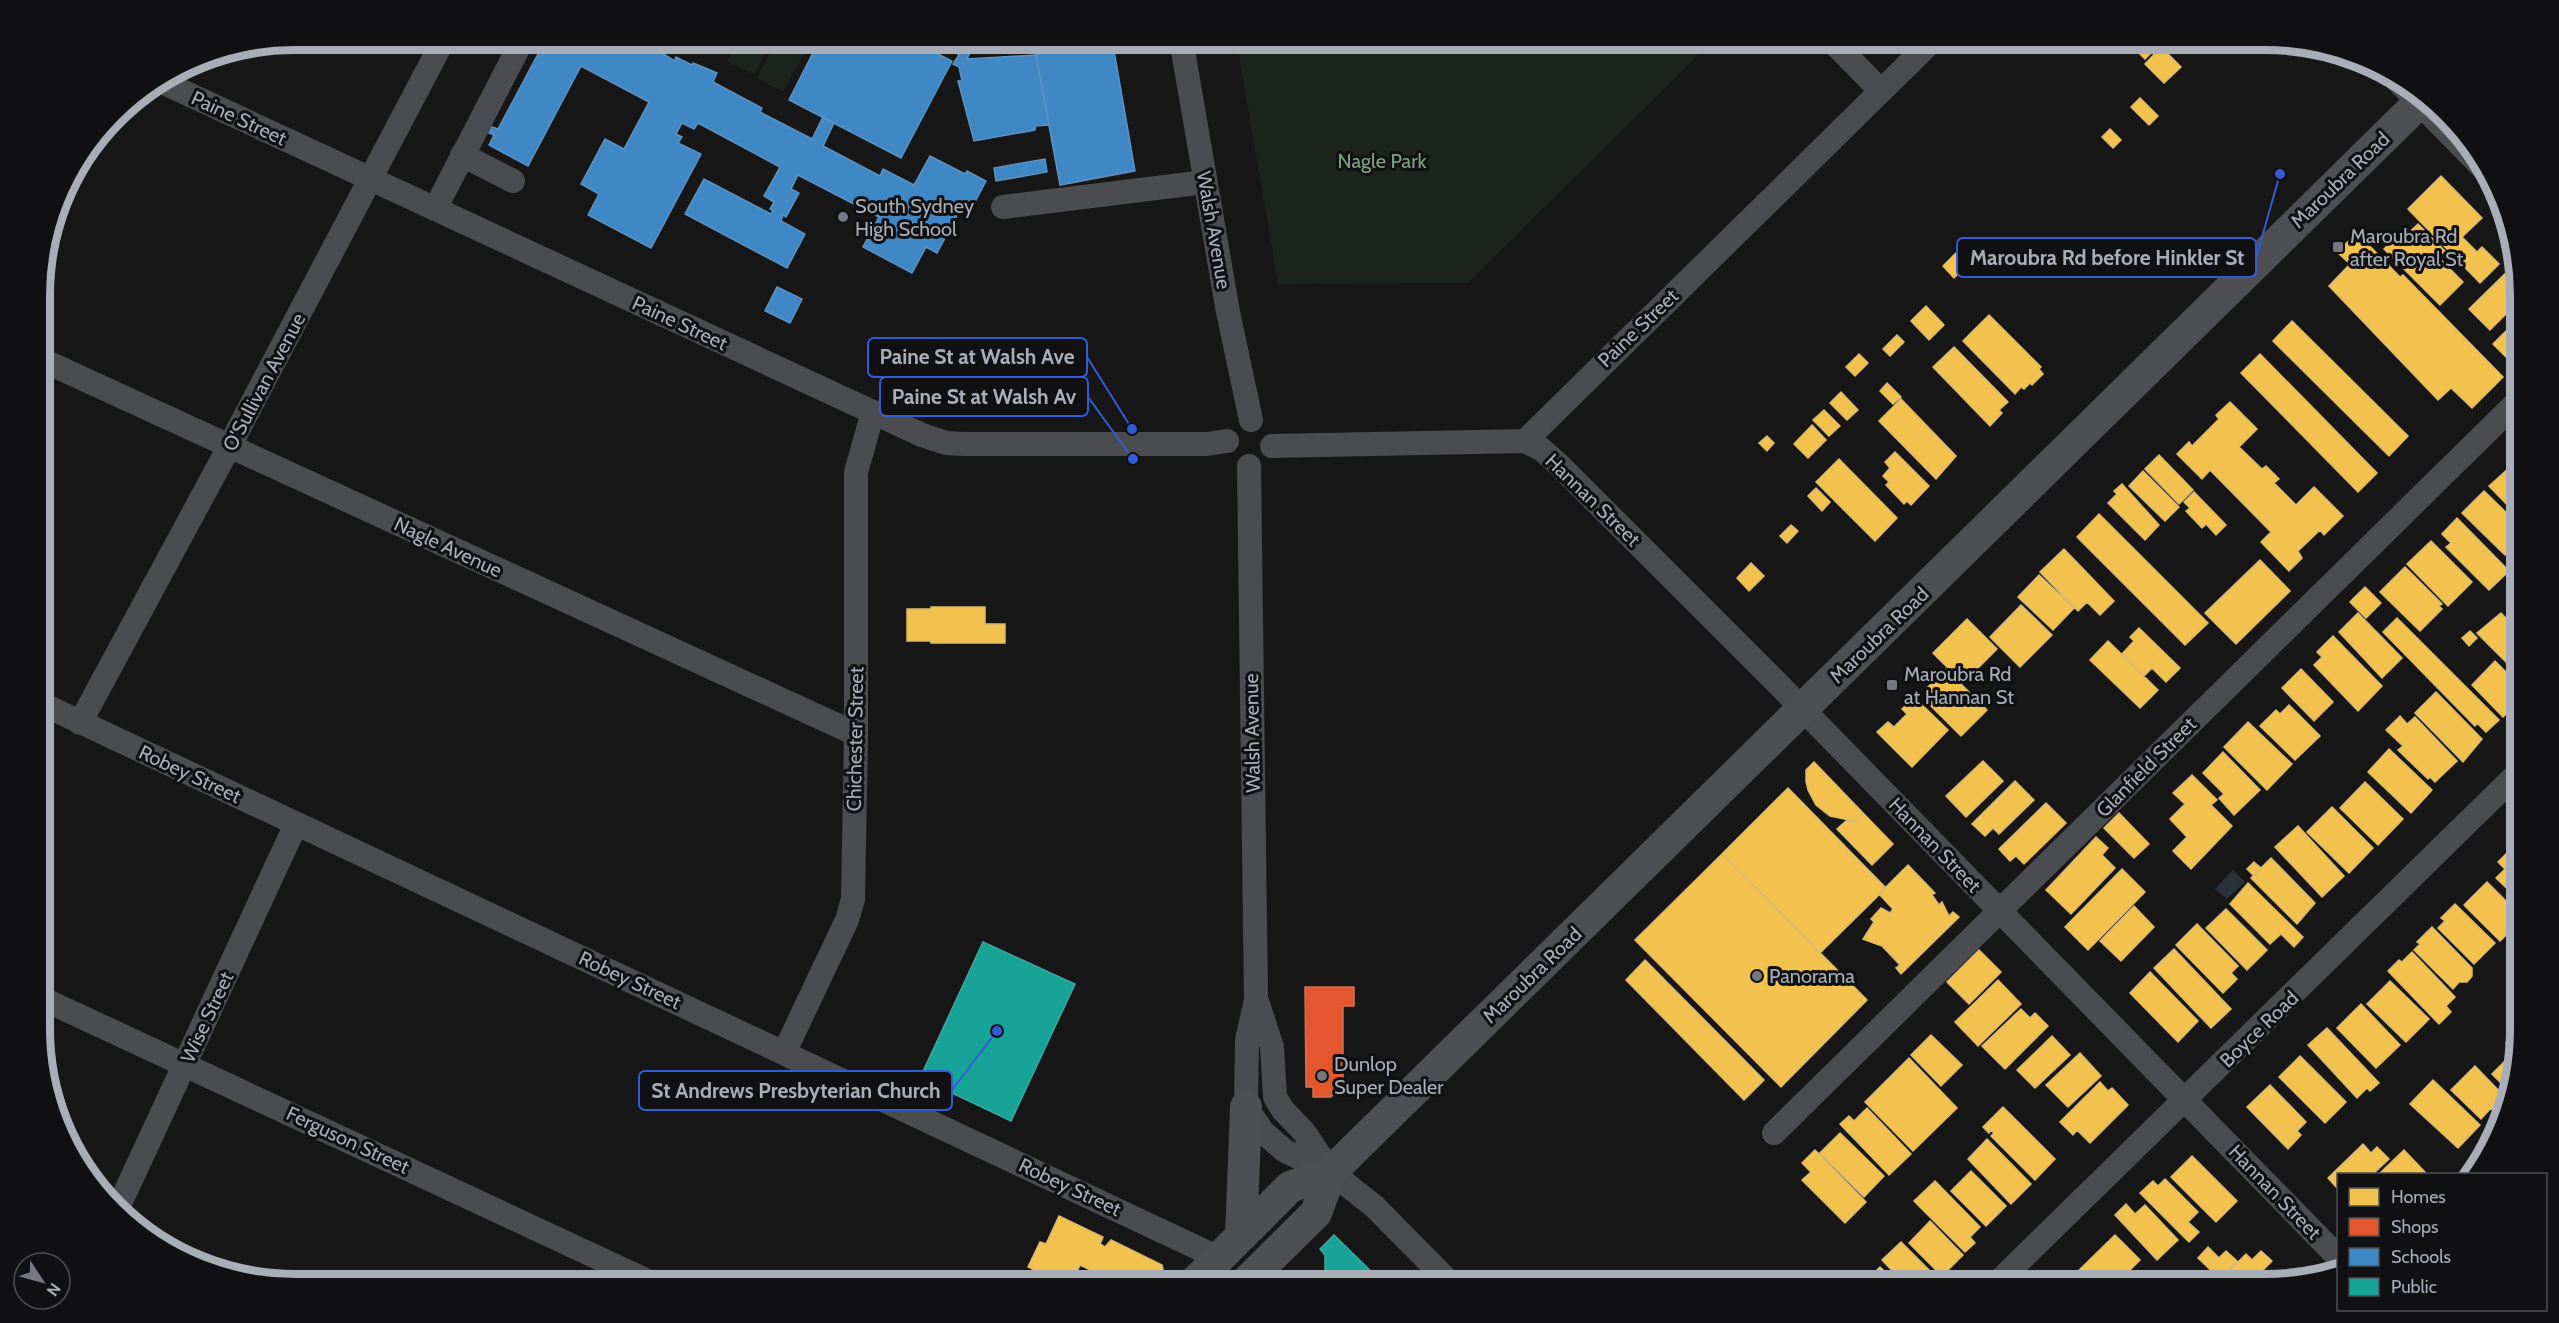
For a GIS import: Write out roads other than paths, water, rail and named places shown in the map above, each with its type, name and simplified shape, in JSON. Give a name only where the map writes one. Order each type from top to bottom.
[{"type":"main road","name":"Maroubra Road","points":[[1203,1274],[1290,1187],[1331,1172],[2418,104]]},
{"type":"main road","points":[[1241,1236],[1246,1107]]},
{"type":"main road","name":"Maroubra Road","points":[[1254,1274],[1316,1213],[1331,1172]]},
{"type":"street","name":"O'Sullivan Avenue","points":[[80,723],[229,447],[438,50]]},
{"type":"street","points":[[435,209],[517,50]]},
{"type":"street","name":"Walsh Avenue","points":[[1183,50],[1228,312],[1251,420]]},
{"type":"street","points":[[1841,50],[1881,91]]},
{"type":"street","name":"Paine Street","points":[[1525,441],[1923,50]]},
{"type":"street","name":"Paine Street","points":[[168,85],[922,435],[946,443],[964,444],[1080,446],[1207,444],[1227,441]]},
{"type":"street","points":[[462,155],[513,181]]},
{"type":"street","points":[[1003,207],[1205,182]]},
{"type":"street","name":"Nagle Avenue","points":[[50,364],[856,734]]},
{"type":"street","name":"Glanfield Street","points":[[1774,1133],[2510,409]]},
{"type":"street","name":"Chichester Street","points":[[784,1053],[847,920],[853,899],[856,734],[856,472],[873,412]]},
{"type":"street","points":[[1251,420],[1268,429],[1272,446],[1263,462],[1249,466],[1236,461],[1227,448],[1227,441],[1234,427],[1251,420]]},
{"type":"street","points":[[1272,446],[1525,441]]},
{"type":"street","name":"Hannan Street","points":[[1525,441],[1541,449],[1556,462],[1803,709],[2337,1256]]},
{"type":"street","name":"Walsh Avenue","points":[[1246,1107],[1247,1040],[1256,1000],[1249,466]]},
{"type":"street","name":"Robey Street","points":[[50,708],[1219,1258]]},
{"type":"street","name":"Boyce Road","points":[[2006,1274],[2510,781]]},
{"type":"street","name":"Wise Street","points":[[121,1202],[296,824]]},
{"type":"street","name":"Walsh Avenue","points":[[1256,1000],[1272,1047],[1275,1097],[1283,1110],[1304,1132],[1331,1172]]},
{"type":"street","name":"Ferguson Street","points":[[50,1002],[184,1066],[397,1162],[633,1274]]},
{"type":"street","points":[[1246,1107],[1263,1132],[1284,1151],[1331,1172],[1375,1207],[1440,1274]]},
{"type":"place","name":"Maroubra Rd before Hinkler St","points":[[2280,174]]},
{"type":"place","name":"South Sydney High School","points":[[843,217]]},
{"type":"place","name":"Maroubra Rd after Royal St","points":[[2338,247]]},
{"type":"place","name":"Paine St at Walsh Ave","points":[[1132,429]]},
{"type":"place","name":"Paine St at Walsh Av","points":[[1133,459]]},
{"type":"place","name":"Maroubra Rd at Hannan St","points":[[1892,685]]},
{"type":"place","name":"Panorama","points":[[1757,976]]},
{"type":"place","name":"St Andrews Presbyterian Church","points":[[997,1031]]},
{"type":"place","name":"Dunlop Super Dealer","points":[[1322,1076]]},
{"type":"park label","name":"Nagle Park","points":[[1382,161]]}]
